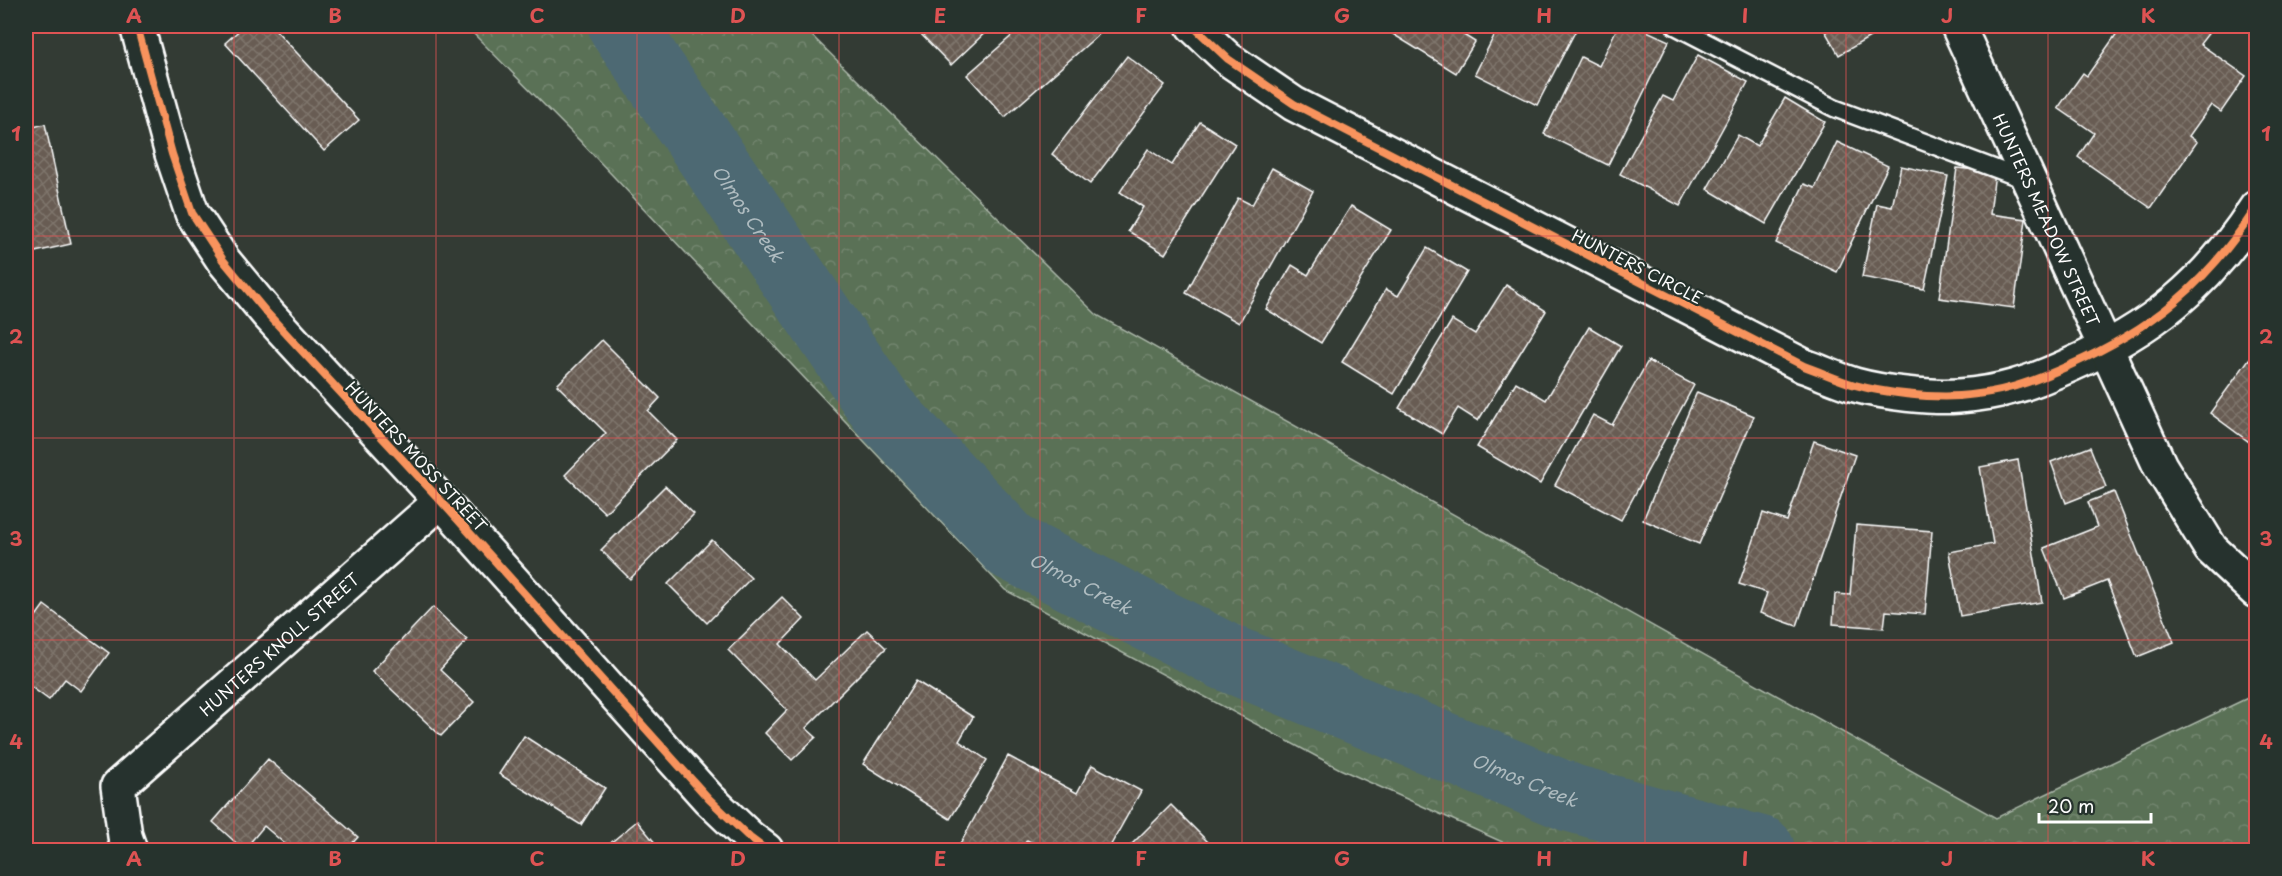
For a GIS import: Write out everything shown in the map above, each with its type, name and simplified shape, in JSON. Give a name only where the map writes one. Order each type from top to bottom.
[{"type":"street","name":"HUNTERS MOSS STREET","points":[[137,26],[172,154],[192,213],[224,260],[267,313],[441,501],[709,799],[766,850]]},
{"type":"street","name":"HUNTERS CIRCLE","points":[[1193,26],[1228,59],[1294,104],[1804,366],[1857,386],[1924,395],[1957,396],[2003,391],[2041,378],[2106,349],[2148,323],[2180,299],[2209,272],[2235,241],[2256,208]]},
{"type":"street","name":"HUNTERS MEADOW STREET","points":[[1958,26],[2160,466],[2211,549],[2256,591]]},
{"type":"street","name":"HUNTERS KNOLL STREET","points":[[130,850],[125,836],[118,786],[441,501]]},
{"type":"lane","points":[[1675,26],[1834,108],[2030,182]]},
{"type":"green space","points":[[466,26],[802,26],[1097,315],[1996,818],[2256,694],[2256,850],[1520,850],[1340,769],[1005,590],[579,140]]},
{"type":"building","points":[[244,26],[272,26],[359,120],[324,151],[225,43]]},
{"type":"building","points":[[913,26],[992,26],[951,65]]},
{"type":"building","points":[[1023,26],[1107,27],[1005,117],[967,75]]},
{"type":"building","points":[[1395,26],[1467,26],[1462,34],[1475,42],[1456,73],[1391,33]]},
{"type":"building","points":[[1499,26],[1511,26],[1518,29],[1520,26],[1578,26],[1537,105],[1475,74]]},
{"type":"building","points":[[1618,26],[1636,26],[1669,41],[1608,165],[1544,134],[1581,57],[1599,66]]},
{"type":"building","points":[[1822,26],[1889,26],[1839,55]]},
{"type":"building","points":[[2122,26],[2214,26],[2200,44],[2246,76],[2221,112],[2211,105],[2189,136],[2197,142],[2151,208],[2078,157],[2094,133],[2058,108],[2083,73],[2087,76]]},
{"type":"building","points":[[1698,55],[1748,82],[1680,206],[1620,174],[1663,96],[1673,101]]},
{"type":"building","points":[[1127,56],[1165,85],[1090,184],[1052,154]]},
{"type":"building","points":[[1785,98],[1825,122],[1766,224],[1707,189],[1738,135],[1757,146]]},
{"type":"building","points":[[1200,122],[1235,144],[1165,254],[1128,231],[1143,207],[1120,192],[1148,149],[1172,165]]},
{"type":"building","points":[[45,124],[71,244],[26,254],[26,129]]},
{"type":"building","points":[[1837,142],[1888,166],[1837,272],[1776,243],[1804,184],[1815,188]]},
{"type":"building","points":[[1901,166],[1948,176],[1924,289],[1862,277],[1877,204],[1892,207]]},
{"type":"building","points":[[1272,168],[1313,191],[1239,323],[1186,293],[1238,198],[1252,205]]},
{"type":"building","points":[[1957,168],[1995,172],[1990,214],[2026,219],[2014,308],[1939,298]]},
{"type":"building","points":[[1351,206],[1391,230],[1321,343],[1266,309],[1292,265],[1308,275]]},
{"type":"building","points":[[1427,248],[1467,272],[1394,394],[1342,362],[1386,289],[1398,296]]},
{"type":"building","points":[[1506,285],[1546,311],[1478,421],[1458,408],[1442,434],[1399,408],[1452,320],[1475,334]]},
{"type":"building","points":[[1589,327],[1621,346],[1540,484],[1477,447],[1516,382],[1546,400]]},
{"type":"building","points":[[602,340],[660,398],[648,411],[677,440],[605,513],[565,475],[606,433],[557,385]]},
{"type":"building","points":[[2249,359],[2256,365],[2256,447],[2210,413]]},
{"type":"building","points":[[1648,361],[1694,385],[1621,520],[1555,485],[1593,415],[1612,425]]},
{"type":"building","points":[[1697,392],[1754,416],[1699,544],[1643,520]]},
{"type":"building","points":[[1814,441],[1855,455],[1797,626],[1760,613],[1767,593],[1739,584],[1763,513],[1787,521]]},
{"type":"building","points":[[2090,447],[2106,487],[2066,503],[2051,462]]},
{"type":"building","points":[[2018,460],[2042,602],[1960,616],[1949,552],[1993,544],[1980,467]]},
{"type":"building","points":[[665,486],[694,514],[630,579],[601,550]]},
{"type":"building","points":[[2114,492],[2174,642],[2137,657],[2107,581],[2064,598],[2044,548],[2097,527],[2088,502]]},
{"type":"building","points":[[1856,525],[1932,531],[1925,614],[1886,611],[1884,628],[1833,624],[1835,594],[1850,595]]},
{"type":"building","points":[[712,540],[751,578],[707,623],[668,584]]},
{"type":"building","points":[[782,597],[804,619],[780,644],[815,680],[867,630],[886,648],[806,728],[816,737],[792,760],[765,733],[787,710],[728,650]]},
{"type":"building","points":[[44,605],[109,653],[81,691],[65,679],[49,700],[26,683],[26,630]]},
{"type":"building","points":[[433,607],[467,640],[440,670],[474,702],[441,736],[372,671]]},
{"type":"building","points":[[916,681],[973,717],[959,741],[987,760],[950,819],[863,764]]},
{"type":"building","points":[[524,736],[605,788],[581,825],[499,774]]},
{"type":"building","points":[[1008,756],[1077,793],[1092,765],[1141,791],[1108,850],[1046,850],[1027,840],[1021,850],[957,850]]},
{"type":"building","points":[[268,759],[358,837],[346,850],[292,850],[264,826],[244,850],[213,822]]},
{"type":"building","points":[[1171,805],[1216,850],[1126,850]]},
{"type":"building","points":[[637,821],[661,850],[602,850]]},
{"type":"waterway","name":"Olmos Creek","points":[[622,26],[883,410],[1012,547],[1224,656],[1571,798],[1761,850]]},
{"type":"cycle path","points":[[137,26],[172,154],[192,213],[223,260],[267,313],[441,501],[709,799],[766,850]]},
{"type":"cycle path","points":[[1193,26],[1228,59],[1294,104],[1804,366],[1867,388],[1907,394],[1959,396],[2015,386],[2068,366],[2126,337],[2175,302],[2217,260],[2256,208]]}]
